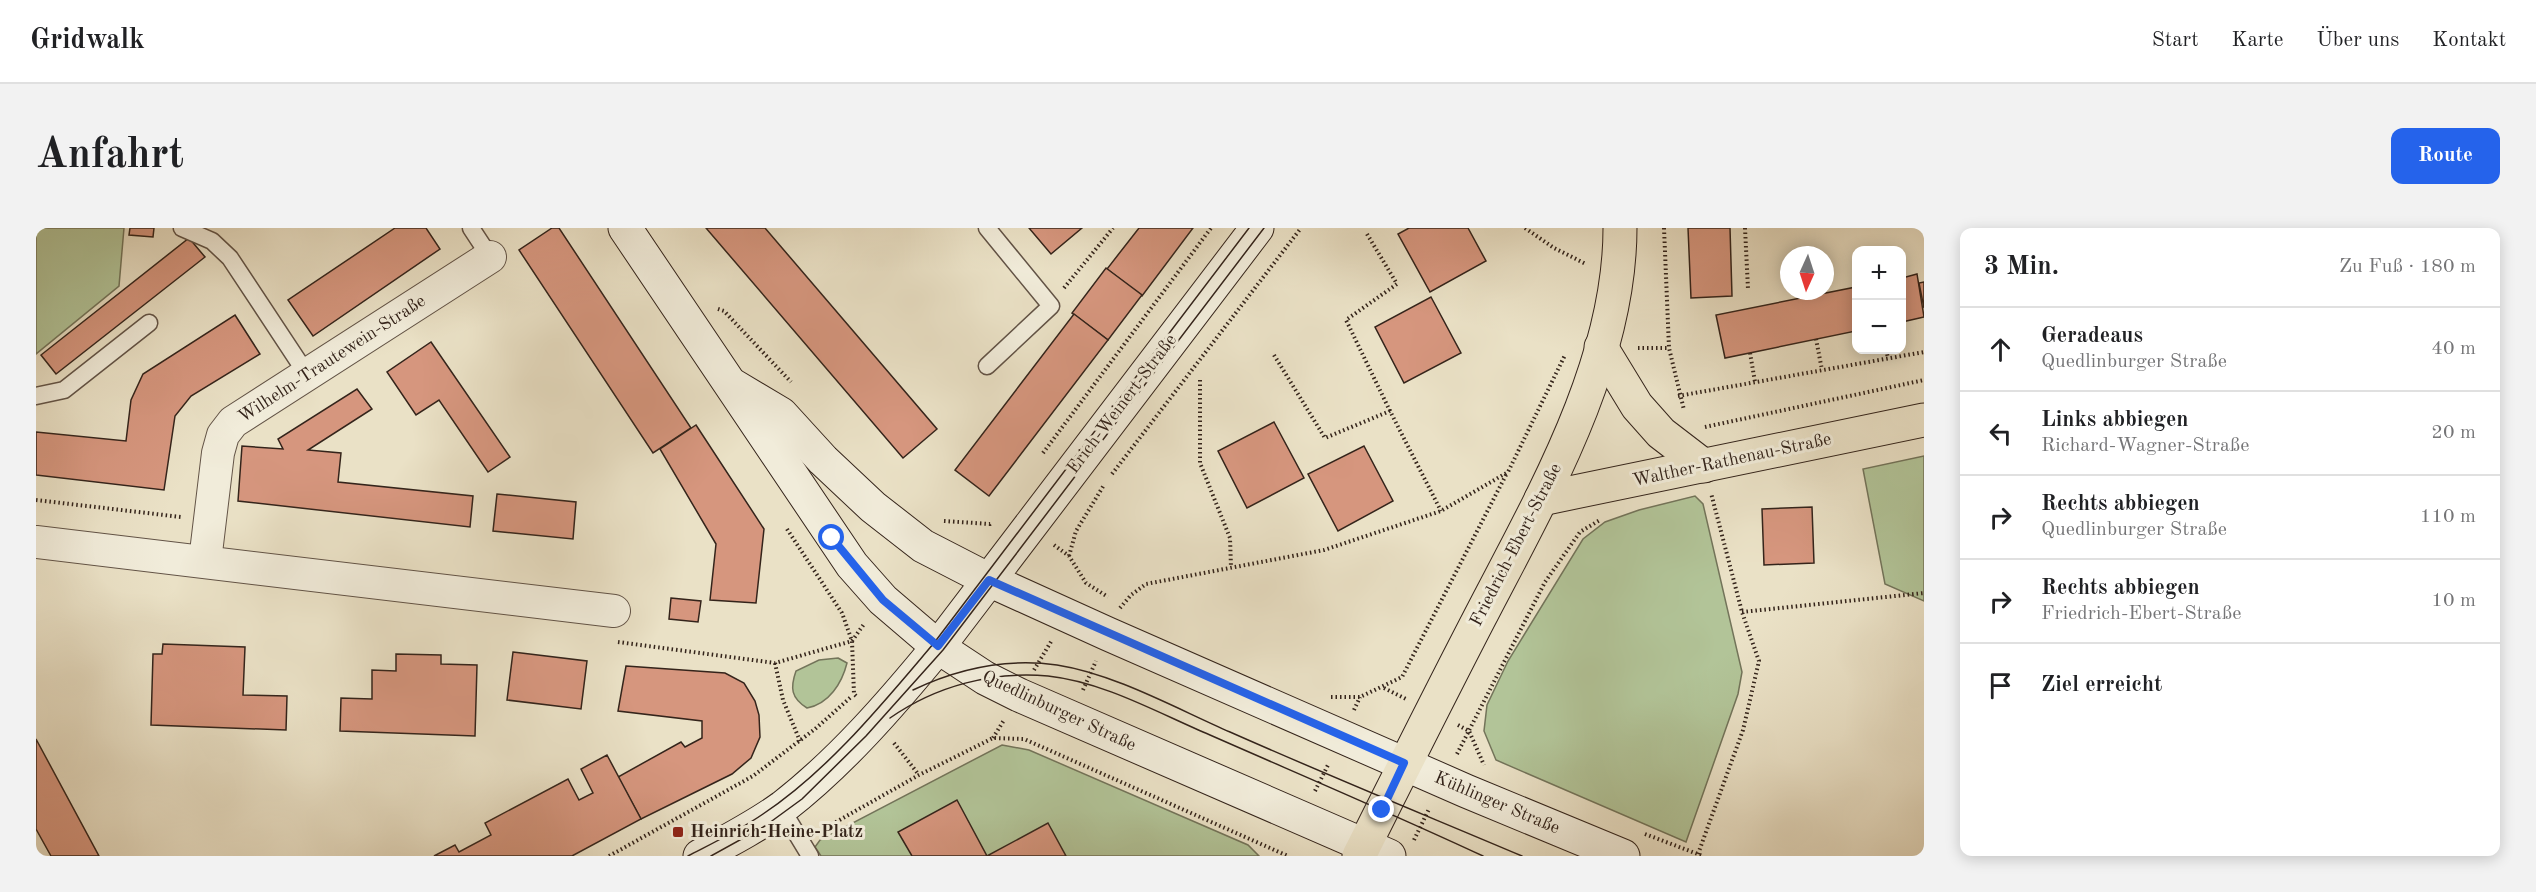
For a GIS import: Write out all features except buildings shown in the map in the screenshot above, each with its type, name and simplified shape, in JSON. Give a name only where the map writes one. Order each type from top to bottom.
[{"type":"main road","name":"Quedlinburger Straße","points":[[624,228],[852,565],[883,600],[938,646],[985,678],[1070,718],[1303,819],[1371,853]]},
{"type":"main road","name":"Erich-Weinert-Straße","points":[[700,856],[781,808],[890,705],[989,580],[1257,228]]},
{"type":"main road","name":"Friedrich-Ebert-Straße","points":[[1371,853],[1404,763],[1541,499],[1575,424],[1600,347],[1600,276],[1620,228]]},
{"type":"main road","points":[[1600,347],[1637,406],[1661,433],[1704,466]]},
{"type":"main road","name":"Quedlinburger Straße","points":[[728,382],[781,414],[823,460],[873,507],[915,540],[989,580],[1404,763]]},
{"type":"main road","name":"Walther-Rathenau-Straße","points":[[1541,499],[1924,420]]},
{"type":"main road","name":"Kühlinger Straße","points":[[1404,763],[1623,856]]},
{"type":"street","name":"Wilhelm-Trautewein-Straße","points":[[205,561],[209,520],[223,435],[233,422],[490,257]]},
{"type":"street","points":[[36,542],[205,561],[612,626]]},
{"type":"lane","points":[[182,228],[212,241],[230,258],[306,373]]},
{"type":"lane","points":[[471,228],[490,257]]},
{"type":"lane","points":[[987,228],[1051,306],[987,366]]},
{"type":"lane","points":[[36,396],[64,390],[149,323]]},
{"type":"lane","points":[[781,808],[806,849]]},
{"type":"path","points":[[1051,306],[1113,228]]},
{"type":"path","points":[[1037,462],[1210,228]]},
{"type":"path","points":[[1069,556],[1076,531],[1101,488],[1301,228]]},
{"type":"path","points":[[1525,228],[1554,248],[1586,264],[1600,276]]},
{"type":"path","points":[[1745,228],[1748,289]]},
{"type":"path","points":[[1367,234],[1397,284],[1346,320],[1441,511]]},
{"type":"path","points":[[1586,264],[1587,252]]},
{"type":"path","points":[[1586,264],[1600,276]]},
{"type":"path","points":[[716,308],[724,311],[795,387]]},
{"type":"path","points":[[1816,339],[1822,370]]},
{"type":"path","points":[[806,849],[919,775],[993,738],[1024,739],[1288,856],[1360,697],[1402,677],[1508,472],[1568,347]]},
{"type":"path","points":[[1678,396],[1924,352]]},
{"type":"path","points":[[1750,353],[1755,382]]},
{"type":"path","points":[[1887,354],[1888,358]]},
{"type":"path","points":[[1274,355],[1326,438],[1390,411]]},
{"type":"path","points":[[1200,380],[1200,463],[1230,538],[1230,567]]},
{"type":"path","points":[[1696,429],[1924,380]]},
{"type":"path","points":[[1054,752],[1121,606],[1146,585],[1324,550],[1441,511],[1508,472]]},
{"type":"path","points":[[36,500],[209,520]]},
{"type":"path","points":[[934,516],[942,520],[990,525],[996,517]]},
{"type":"path","points":[[1469,731],[1545,582],[1580,532],[1606,517]]},
{"type":"path","points":[[993,738],[1086,583]]},
{"type":"path","points":[[1698,854],[1743,730],[1759,661],[1742,612],[1924,593]]},
{"type":"path","points":[[609,856],[753,776],[800,741],[854,694],[852,641],[775,663],[612,626]]},
{"type":"path","points":[[775,663],[783,700],[800,741]]},
{"type":"green space","points":[[36,228],[124,228],[119,286],[36,354]]},
{"type":"green space","points":[[1924,456],[1924,601],[1885,584],[1863,469]]},
{"type":"green space","points":[[1695,496],[1703,504],[1742,672],[1738,694],[1686,842],[1496,760],[1484,731],[1487,705],[1508,661],[1583,539],[1605,522],[1639,510]]},
{"type":"green space","points":[[838,658],[847,663],[838,685],[822,702],[807,708],[793,692],[796,671],[819,660]]},
{"type":"green space","points":[[1002,745],[1029,750],[1248,845],[1259,856],[821,856],[815,847],[820,840]]},
{"type":"tram line","points":[[688,856],[745,825],[787,796],[833,756],[875,712],[934,643],[1249,228]]},
{"type":"tram line","points":[[711,856],[765,826],[802,799],[866,736],[943,650],[1264,228]]},
{"type":"tram line","points":[[913,690],[948,676],[1001,664],[1038,663],[1079,670],[1145,693],[1266,748],[1522,856]]},
{"type":"tram line","points":[[890,718],[926,697],[965,683],[1027,675],[1069,679],[1130,700],[1483,856]]},
{"type":"place","name":"Heinrich-Heine-Platz","points":[[678,832]]},
{"type":"route","points":[[832,538],[883,600],[938,646],[989,580],[1404,763],[1382,810]]}]
